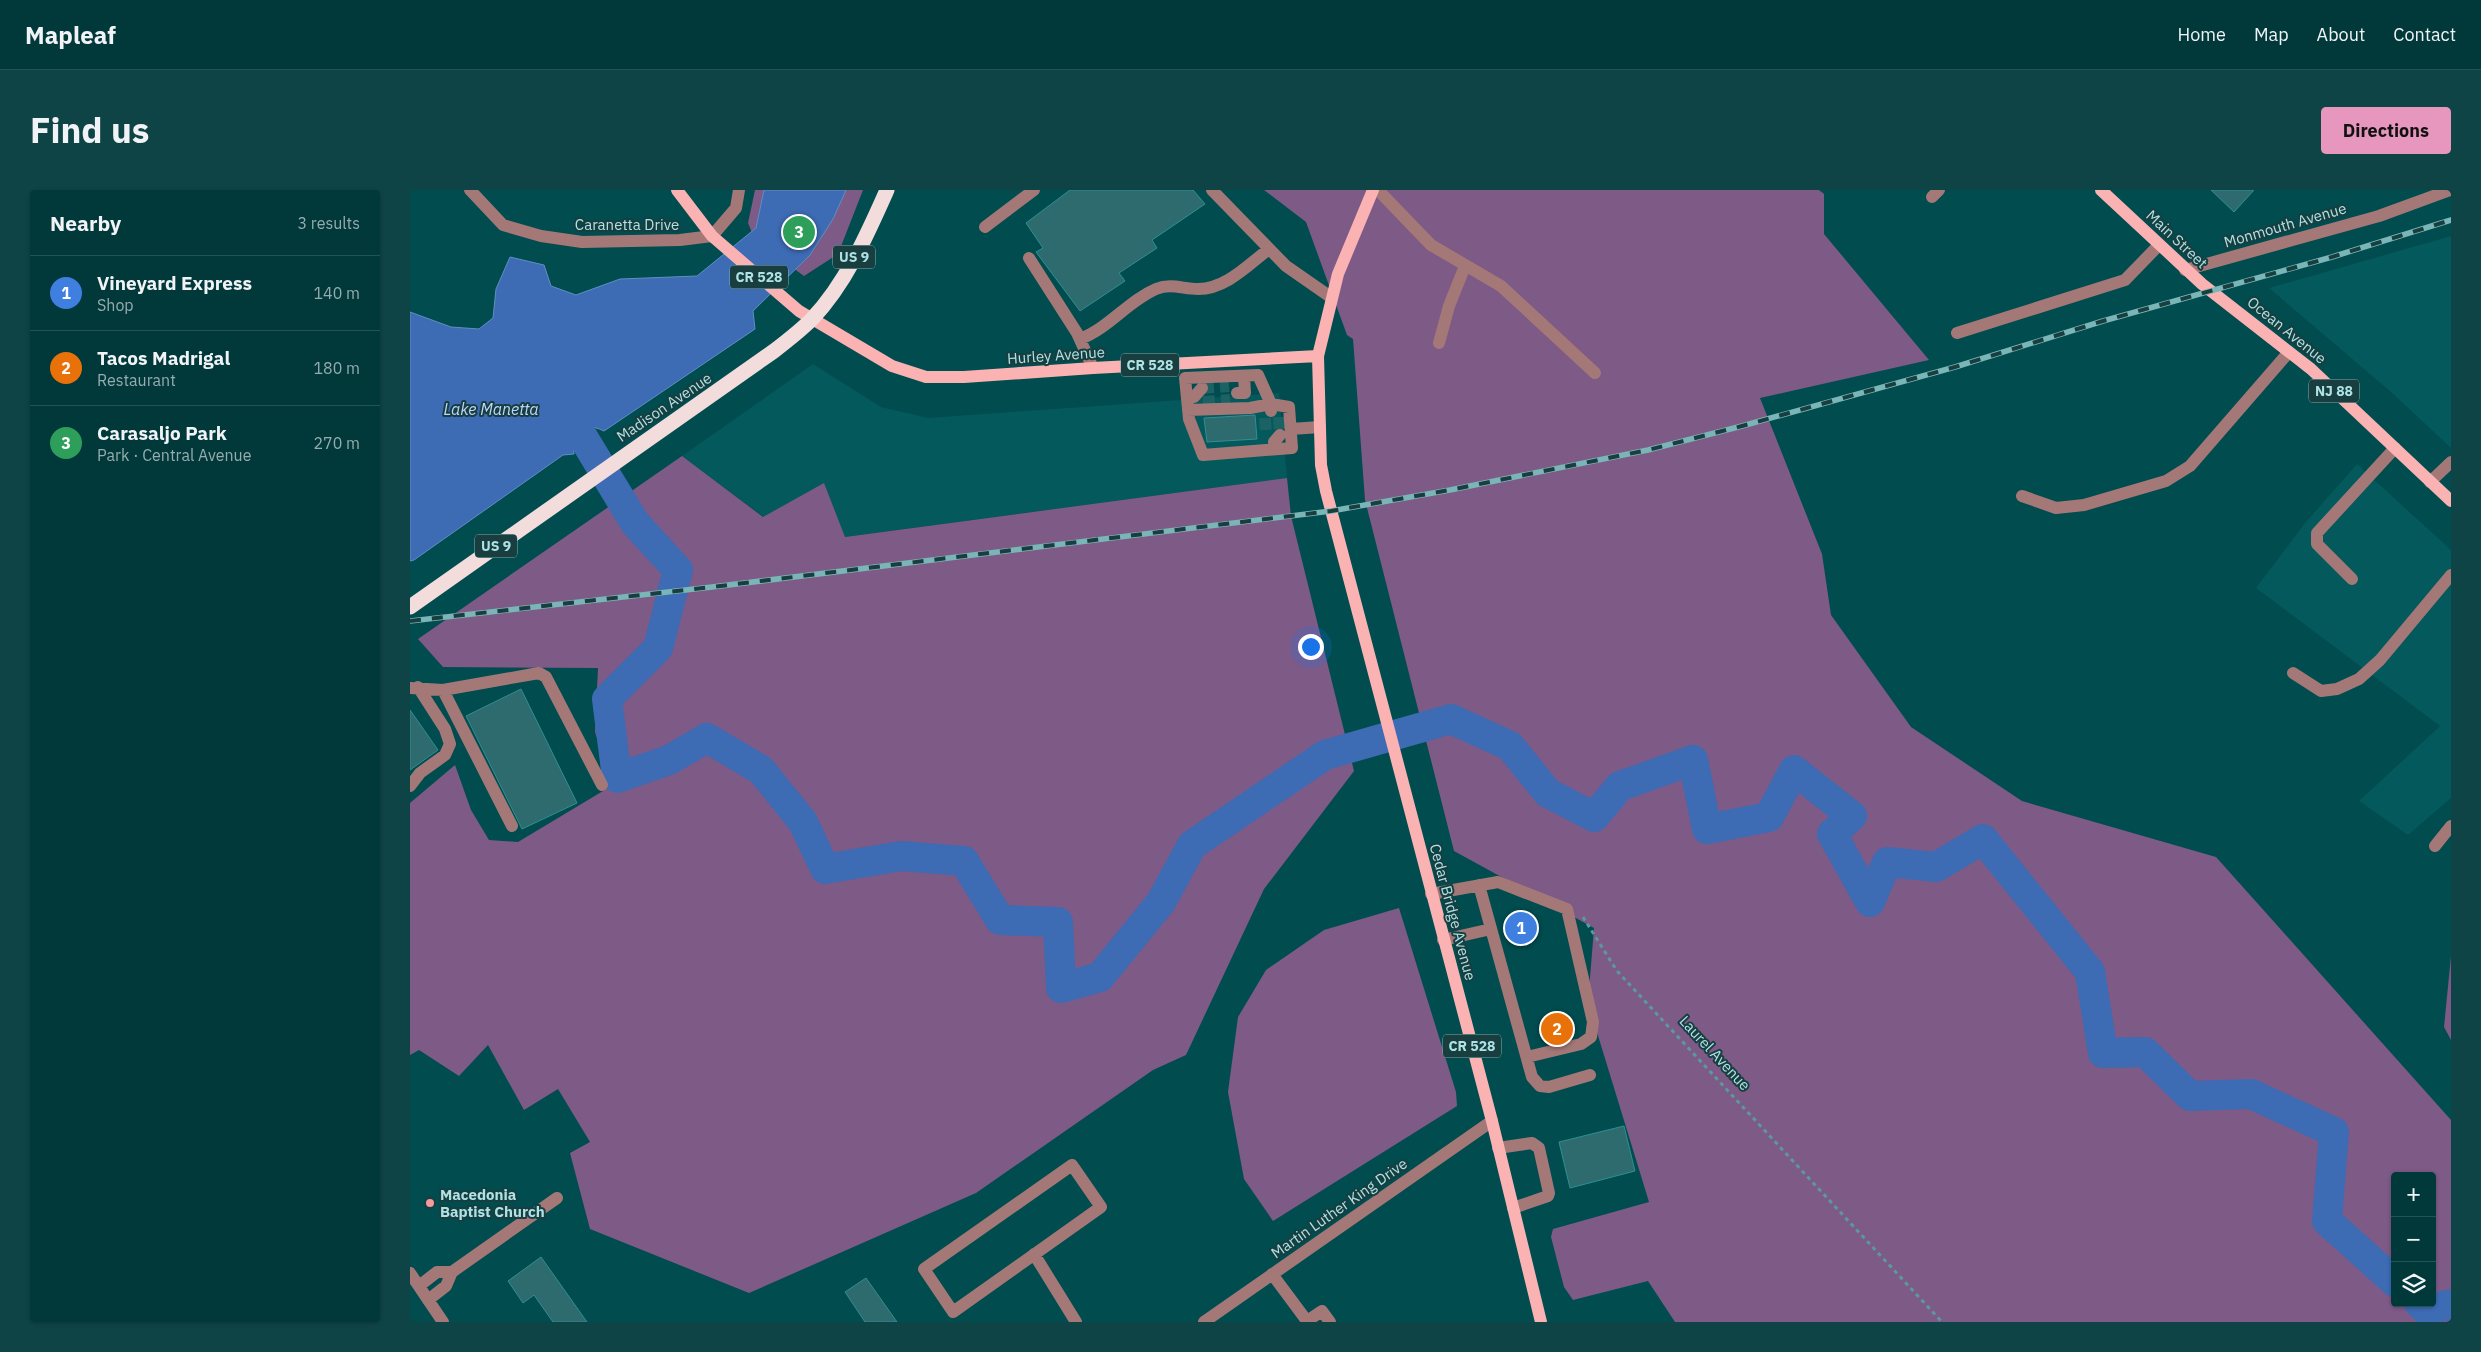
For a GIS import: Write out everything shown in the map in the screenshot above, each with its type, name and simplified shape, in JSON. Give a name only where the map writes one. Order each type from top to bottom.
[{"type":"highway","name":"Madison Avenue","points":[[410,606],[774,352],[834,292],[867,235],[887,190]]},
{"type":"main road","name":"CR 528","points":[[677,190],[714,238],[808,316]]},
{"type":"main road","points":[[1318,356],[1346,251],[1373,190]]},
{"type":"main road","name":"Main Street","points":[[2101,190],[2158,246],[2210,290]]},
{"type":"main road","name":"Ocean Avenue","points":[[2210,290],[2311,369],[2451,501]]},
{"type":"main road","name":"Hurley Avenue","points":[[808,316],[892,366],[926,377],[964,377],[1318,356]]},
{"type":"main road","name":"CR 528","points":[[1318,356],[1320,427]]},
{"type":"main road","name":"Cedar Bridge Avenue","points":[[1320,427],[1321,465],[1331,511],[1368,645],[1431,894],[1492,1121],[1541,1322]]},
{"type":"street","name":"Caranetta Drive","points":[[470,190],[504,225],[520,232],[582,242],[714,238]]},
{"type":"street","points":[[714,238],[736,208],[739,190]]},
{"type":"street","points":[[985,227],[1034,190]]},
{"type":"street","points":[[1212,190],[1286,266],[1332,298]]},
{"type":"street","points":[[1378,190],[1431,245],[1501,286],[1595,373]]},
{"type":"street","name":"Monmouth Avenue","points":[[2186,270],[2379,216],[2450,190]]},
{"type":"street","points":[[1957,333],[2125,280],[2158,246]]},
{"type":"street","points":[[1080,339],[1096,333],[1156,289],[1172,286],[1197,289],[1219,286],[1269,248]]},
{"type":"street","points":[[1029,258],[1080,339],[1093,368]]},
{"type":"street","points":[[1439,344],[1449,306],[1465,266]]},
{"type":"street","points":[[2022,496],[2056,508],[2084,505],[2166,481],[2190,466],[2289,352]]},
{"type":"street","points":[[1257,359],[1258,375],[1272,412]]},
{"type":"street","points":[[1182,363],[1184,378],[1195,399],[1189,419],[1203,455],[1320,427]]},
{"type":"street","points":[[1184,378],[1258,375]]},
{"type":"street","points":[[1232,393],[1244,393],[1244,376]]},
{"type":"street","points":[[1195,399],[1272,412],[1289,407],[1277,438]]},
{"type":"street","points":[[2352,579],[2317,544],[2317,533],[2394,448]]},
{"type":"street","points":[[2430,482],[2451,462]]},
{"type":"street","points":[[2293,673],[2321,691],[2337,689],[2359,679],[2380,660],[2451,575]]},
{"type":"street","points":[[414,687],[443,690],[539,673],[546,677],[602,785]]},
{"type":"street","points":[[410,786],[420,773],[445,755],[450,744],[445,729],[414,687]]},
{"type":"street","points":[[443,690],[512,826]]},
{"type":"street","points":[[2435,846],[2451,826]]},
{"type":"street","points":[[1431,894],[1498,882],[1567,909],[1593,1022],[1591,1037],[1581,1044],[1527,1057]]},
{"type":"street","points":[[1479,885],[1532,1077],[1540,1086],[1549,1087],[1590,1075]]},
{"type":"street","points":[[1443,940],[1491,929]]},
{"type":"street","name":"Martin Luther King Drive","points":[[1204,1322],[1492,1121]]},
{"type":"street","points":[[1498,1148],[1532,1143],[1539,1148],[1549,1193],[1548,1196],[1513,1208]]},
{"type":"street","points":[[1072,1165],[1101,1207],[1034,1254],[953,1312],[924,1269],[1072,1165]]},
{"type":"street","points":[[428,1300],[446,1286],[452,1272],[557,1198]]},
{"type":"street","points":[[1034,1254],[1076,1322]]},
{"type":"street","points":[[419,1286],[438,1272],[452,1272]]},
{"type":"street","points":[[410,1273],[444,1322]]},
{"type":"street","points":[[1272,1274],[1306,1322],[1322,1311],[1330,1322]]},
{"type":"path","name":"Laurel Avenue","points":[[1567,909],[1586,919],[1617,970],[1942,1322]]},
{"type":"shaded area","points":[[755,190],[863,190],[838,254],[804,276],[755,240],[748,223]]},
{"type":"shaded area","points":[[1264,190],[1819,190],[1824,194],[1824,234],[1929,360],[1760,398],[1822,554],[1831,615],[1911,727],[2022,801],[2216,857],[2451,1120],[2451,1322],[1675,1322],[1648,1281],[1573,1300],[1564,1287],[1551,1237],[1553,1229],[1649,1202],[1588,1003],[1594,928],[1454,851],[1365,500],[1353,339],[1347,335],[1306,222]]},
{"type":"shaded area","points":[[2451,236],[2451,448],[2391,392],[2269,288]]},
{"type":"shaded area","points":[[813,364],[881,407],[928,418],[1279,393],[1287,478],[844,537],[764,517],[682,456]]},
{"type":"shaded area","points":[[682,456],[763,517],[824,483],[845,537],[1287,478],[1291,516],[1354,771],[1264,889],[1186,1055],[1153,1070],[976,1193],[749,1293],[590,1229],[570,1153],[590,1142],[558,1089],[524,1110],[488,1045],[459,1076],[419,1050],[410,1055],[410,803],[455,765],[471,810],[489,840],[518,842],[613,785],[595,732],[598,668],[443,667],[418,639]]},
{"type":"shaded area","points":[[2357,464],[2451,550],[2451,798],[2408,835],[2359,801],[2440,726],[2256,588],[2305,523]]},
{"type":"shaded area","points":[[1399,908],[1456,1092],[1457,1106],[1273,1221],[1244,1179],[1228,1092],[1238,1017],[1266,970],[1324,930]]},
{"type":"shaded area","points":[[2451,956],[2451,1040],[2444,1027]]},
{"type":"water","name":"Lake Manetta","points":[[764,190],[846,190],[833,219],[810,255],[753,311],[755,329],[604,431],[589,426],[579,429],[574,438],[574,454],[563,455],[410,561],[410,312],[451,327],[479,329],[493,318],[496,289],[510,257],[544,265],[551,286],[576,295],[620,279],[697,276],[756,228]]},
{"type":"building","points":[[1070,190],[1193,190],[1205,204],[1152,240],[1157,248],[1119,273],[1125,281],[1080,311],[1036,252],[1043,248],[1026,223]]},
{"type":"building","points":[[2211,190],[2254,190],[2234,212]]},
{"type":"building","points":[[1255,415],[1257,439],[1207,442],[1204,418]]},
{"type":"building","points":[[521,689],[577,803],[522,829],[466,716]]},
{"type":"building","points":[[410,710],[438,750],[410,770]]},
{"type":"building","points":[[1624,1126],[1635,1171],[1570,1188],[1559,1142]]},
{"type":"building","points":[[541,1257],[587,1322],[553,1322],[534,1295],[523,1303],[508,1281]]},
{"type":"building","points":[[866,1278],[897,1322],[865,1322],[845,1292]]},
{"type":"waterway","points":[[563,392],[578,429],[635,523],[678,570],[658,648],[607,699],[617,778],[669,760],[707,738],[761,770],[803,822],[825,869],[901,856],[964,861],[1000,920],[1058,922],[1061,988],[1100,977],[1161,902],[1192,845],[1325,755],[1451,719],[1510,746],[1548,793],[1594,817],[1620,786],[1693,760],[1707,829],[1769,817],[1794,770],[1852,816],[1832,834],[1870,902],[1887,862],[1936,867],[1983,839],[2090,972],[2103,1053],[2145,1052],[2190,1096],[2251,1094],[2334,1132],[2327,1221],[2391,1278]]},
{"type":"waterway","points":[[2423,1307],[2426,1310],[2451,1304]]},
{"type":"tunnel","points":[[1202,388],[1229,386]]},
{"type":"tunnel","points":[[1203,402],[1230,400]]},
{"type":"tunnel","points":[[1279,417],[1280,435]]},
{"type":"tunnel","points":[[1265,418],[1266,436]]},
{"type":"railway","points":[[410,621],[712,587],[1331,511],[1450,490],[1648,450],[1742,426],[1955,367],[2103,321],[2332,257],[2451,220]]},
{"type":"place","name":"Carasaljo Park","points":[[799,232]]},
{"type":"place","name":"Vineyard Express","points":[[1521,928]]},
{"type":"place","name":"Tacos Madrigal","points":[[1557,1029]]},
{"type":"place","name":"Macedonia Baptist Church","points":[[430,1203]]}]
